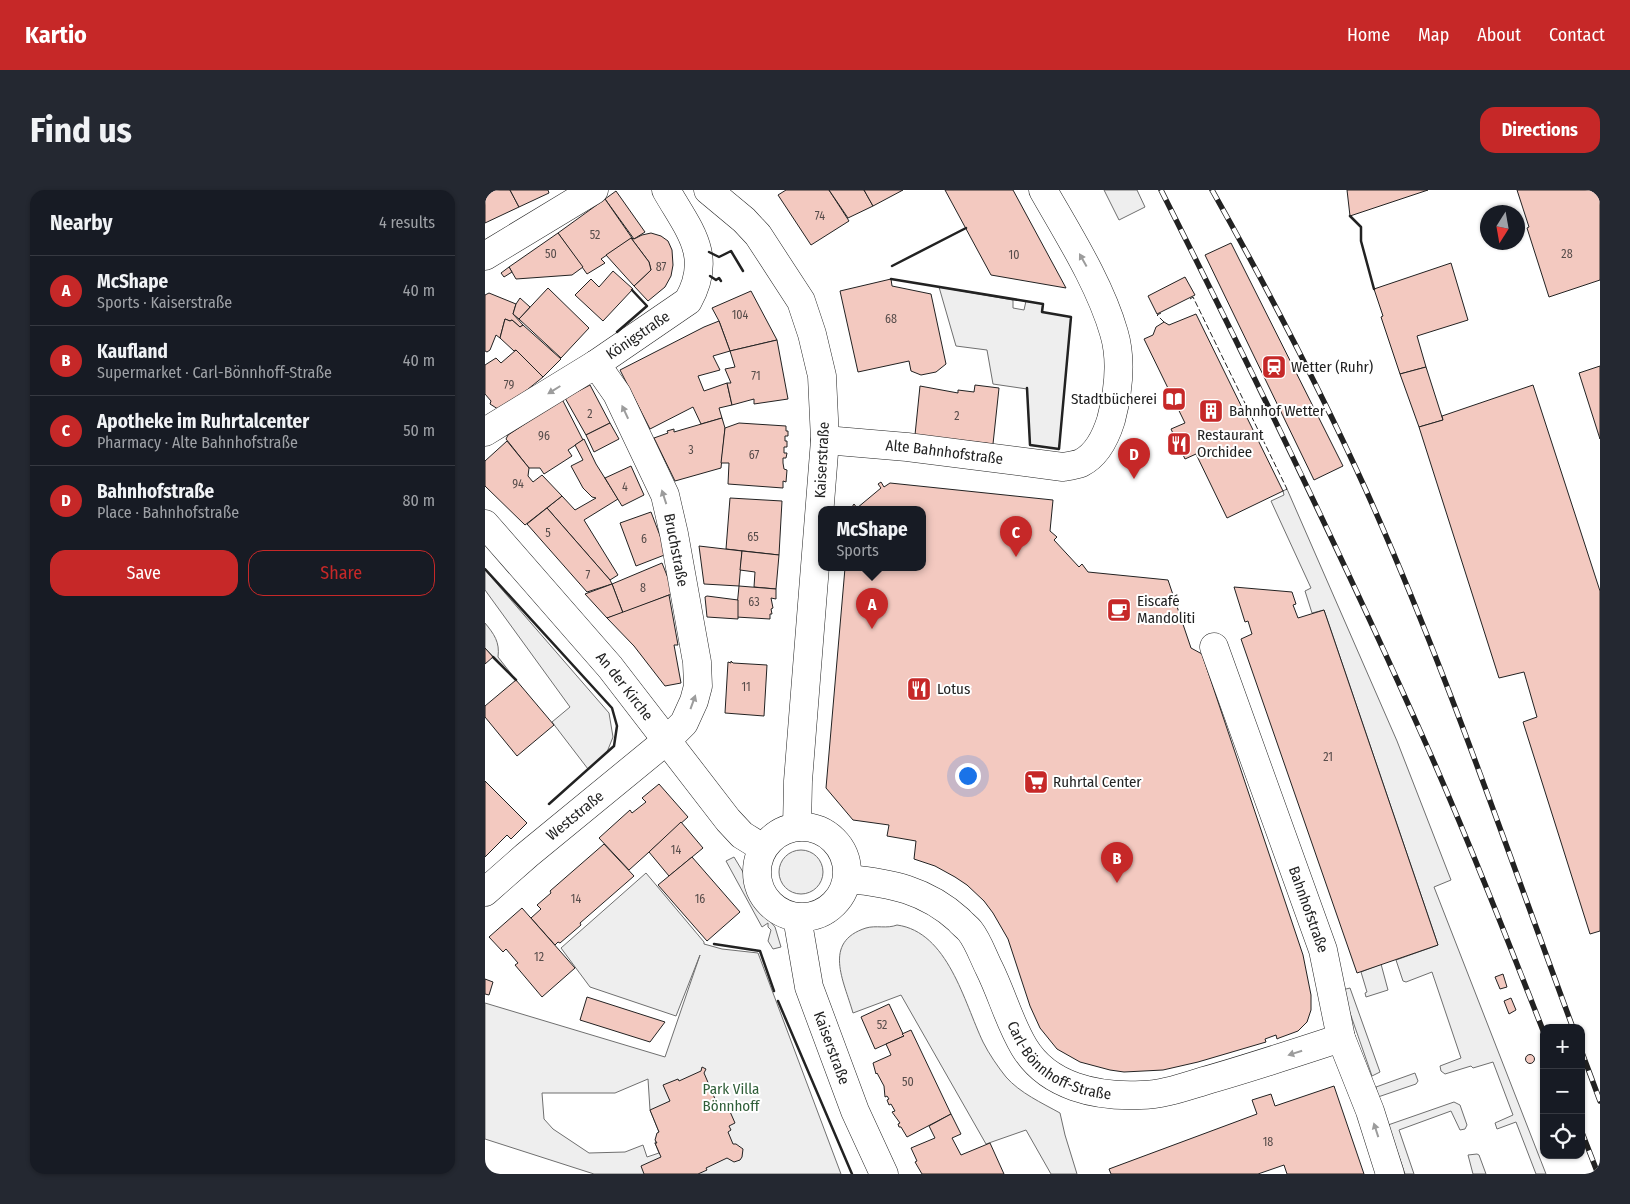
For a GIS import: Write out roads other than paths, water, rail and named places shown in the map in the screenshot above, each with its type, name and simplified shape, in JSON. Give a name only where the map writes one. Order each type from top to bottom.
[{"type":"street","points":[[485,256],[595,190]]},
{"type":"street","name":"Königstraße","points":[[485,432],[596,364],[688,301],[698,275],[699,258],[693,234],[666,190]]},
{"type":"street","name":"Kaiserstraße","points":[[708,190],[744,220],[758,235],[801,301],[812,334],[822,376],[825,440],[820,506]]},
{"type":"street","name":"Alte Bahnhofstraße","points":[[825,440],[907,447],[1063,467],[1081,463],[1099,446],[1107,431],[1117,386],[1118,360],[1115,334],[1088,270],[1043,190]]},
{"type":"street","name":"Bruchstraße","points":[[596,364],[617,394],[665,495],[674,534],[697,662],[698,686],[695,701],[684,722],[666,741]]},
{"type":"street","name":"An der Kirche","points":[[485,524],[609,667],[728,820],[742,835],[763,848]]},
{"type":"street","name":"Kaiserstraße","points":[[797,827],[798,771],[818,526]]},
{"type":"street","name":"Bahnhofstraße","points":[[1218,657],[1323,950],[1341,1038],[1370,1111],[1391,1174]]},
{"type":"street","name":"Weststraße","points":[[485,892],[527,855],[666,741]]},
{"type":"street","points":[[804,826],[822,831],[832,837],[843,851],[848,868],[848,878],[839,898],[828,910],[816,915],[797,917],[779,910],[765,897],[759,885],[757,865],[763,848],[782,831],[797,827],[804,826]]},
{"type":"street","name":"Carl-Bönnhoff-Straße","points":[[848,878],[900,886],[920,894],[947,909],[969,930],[999,989],[1024,1047],[1036,1064],[1056,1079],[1091,1092],[1114,1095],[1142,1095],[1173,1090],[1341,1038]]},
{"type":"street","name":"Kaiserstraße","points":[[797,917],[809,987],[855,1111],[884,1174]]},
{"type":"railway","points":[[1161,190],[1230,327],[1395,674],[1457,816],[1540,1024]]},
{"type":"railway","points":[[1212,190],[1311,375],[1394,554],[1448,688],[1572,1024]]},
{"type":"railway","points":[[1585,1061],[1600,1101]]},
{"type":"railway","points":[[1585,1140],[1598,1174]]},
{"type":"place","name":"Wetter (Ruhr)","points":[[1274,367]]},
{"type":"place","name":"Stadtbücherei","points":[[1174,399]]},
{"type":"place","name":"Bahnhof Wetter","points":[[1211,411]]},
{"type":"place","name":"Restaurant Orchidee","points":[[1179,444]]},
{"type":"place","name":"Bahnhofstraße","points":[[1134,479]]},
{"type":"place","name":"Apotheke im Ruhrtalcenter","points":[[1016,557]]},
{"type":"place","name":"Eiscafé Mandoliti","points":[[1119,610]]},
{"type":"place","name":"McShape","points":[[872,629]]},
{"type":"place","name":"Lotus","points":[[919,689]]},
{"type":"place","name":"Ruhrtal Center","points":[[1036,782]]},
{"type":"place","name":"Kaufland","points":[[1117,883]]},
{"type":"park label","name":"Park Villa Bönnhoff","points":[[731,1098]]}]
